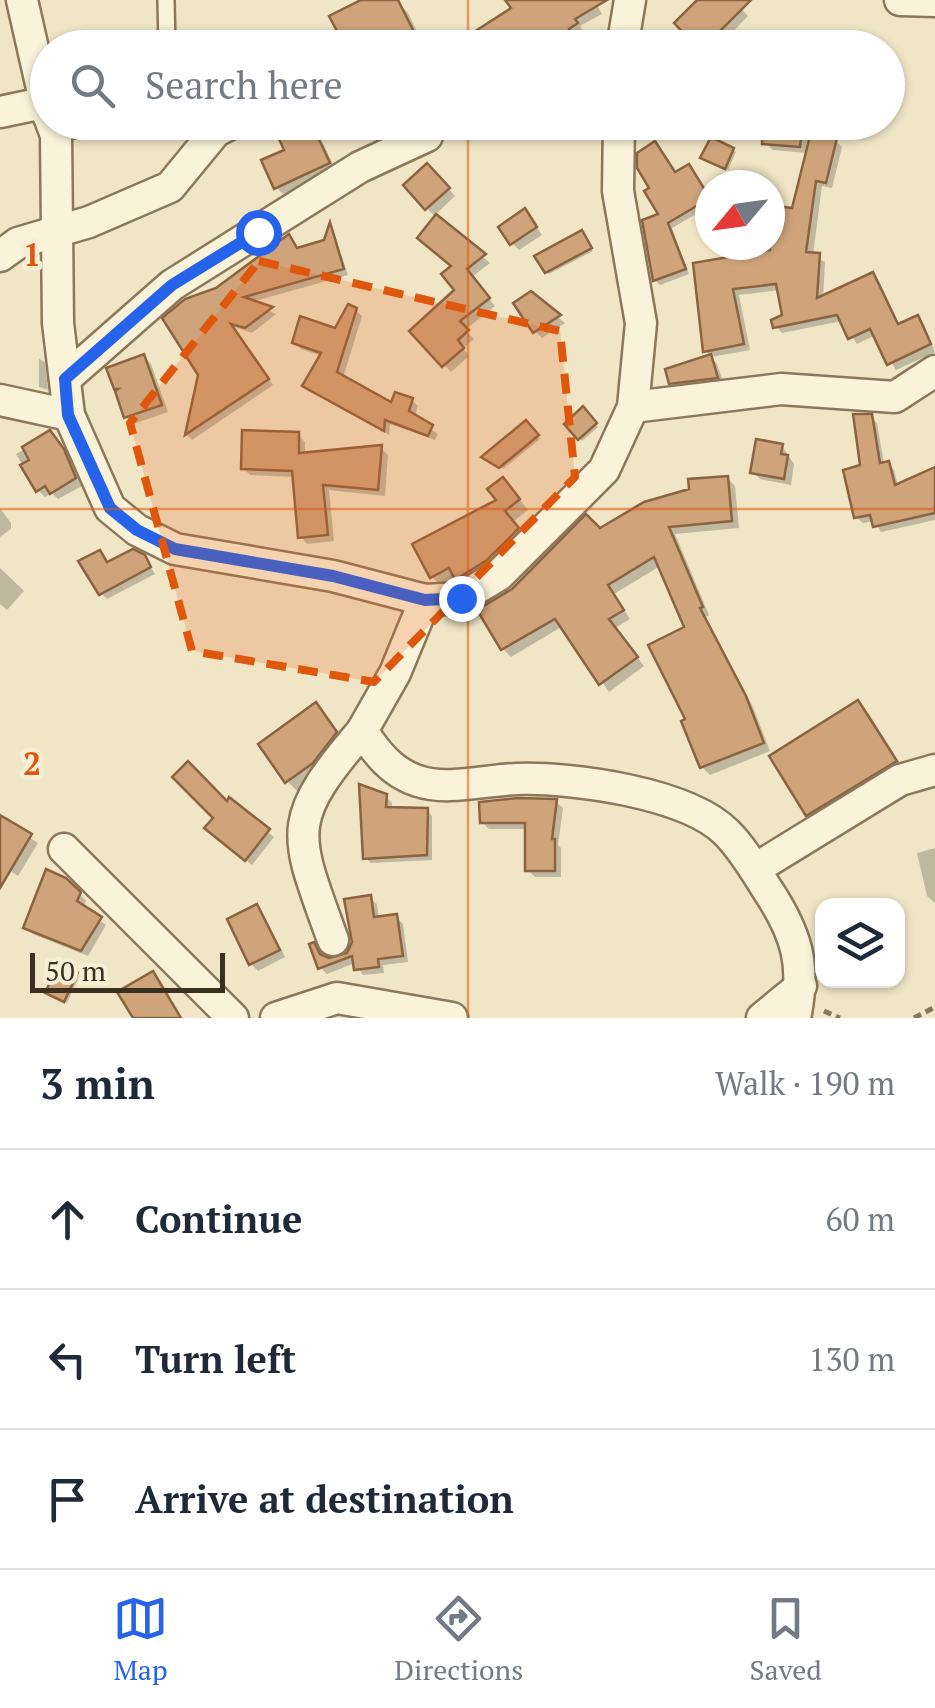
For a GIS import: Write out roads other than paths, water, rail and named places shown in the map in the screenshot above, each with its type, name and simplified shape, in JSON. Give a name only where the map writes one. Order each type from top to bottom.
[{"type":"street","points":[[22,0],[30,35]]},
{"type":"street","points":[[625,30],[630,0]]},
{"type":"street","points":[[900,0],[935,1]]},
{"type":"street","points":[[0,112],[30,116]]},
{"type":"street","points":[[51,140],[58,232],[58,323],[68,415],[110,508],[137,530],[175,549],[333,576],[425,600],[461,598],[499,575],[604,470],[633,407],[641,323],[618,191],[619,140]]},
{"type":"street","points":[[0,256],[18,243],[136,204],[170,187],[209,140]]},
{"type":"street","points":[[65,379],[172,285],[360,167],[418,140]]},
{"type":"street","points":[[633,407],[781,389],[895,397],[935,370]]},
{"type":"street","points":[[0,400],[68,415]]},
{"type":"street","points":[[333,940],[304,856],[302,826],[314,791],[362,732],[395,674],[425,600]]},
{"type":"street","points":[[362,732],[394,770],[420,782],[521,779],[610,786],[687,808],[726,831],[755,869],[795,938],[801,986],[794,1018]]},
{"type":"street","points":[[755,869],[900,780],[935,770]]},
{"type":"street","points":[[64,849],[233,1018]]},
{"type":"street","points":[[762,1018],[801,986]]},
{"type":"street","points":[[276,1018],[337,998],[452,1018]]},
{"type":"lane","points":[[166,0],[167,30]]}]
